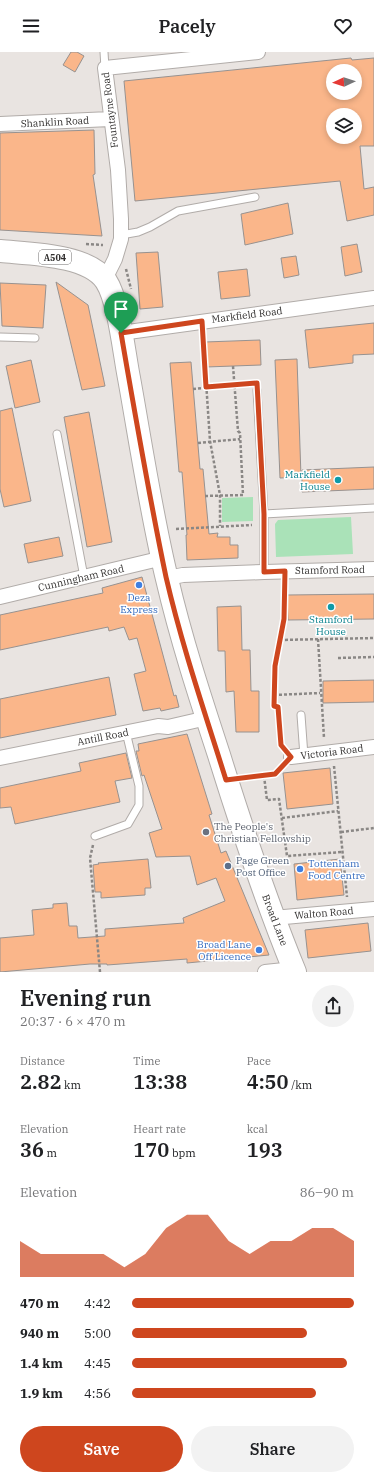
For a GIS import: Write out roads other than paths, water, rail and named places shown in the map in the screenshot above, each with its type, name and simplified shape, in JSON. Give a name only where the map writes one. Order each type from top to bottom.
[{"type":"main road","name":"A504","points":[[0,251],[68,258],[81,262],[105,279]]},
{"type":"main road","name":"Broad Lane","points":[[105,279],[114,301],[157,530],[191,670],[226,780],[273,918],[295,971]]},
{"type":"street","name":"Fountayne Road","points":[[105,279],[117,254],[121,235],[118,170],[110,119],[105,68],[258,52]]},
{"type":"street","name":"Shanklin Road","points":[[0,124],[110,119]]},
{"type":"street","name":"Markfield Road","points":[[121,333],[374,298]]},
{"type":"street","name":"Cunningham Road","points":[[1,592],[84,577],[165,568]]},
{"type":"street","name":"Stamford Road","points":[[165,568],[184,575],[374,569]]},
{"type":"street","name":"Antill Road","points":[[0,758],[126,732],[158,726],[168,727],[207,718]]},
{"type":"street","name":"Victoria Road","points":[[297,757],[374,747]]},
{"type":"street","name":"Walton Road","points":[[273,918],[374,909]]},
{"type":"street","points":[[265,972],[295,971]]},
{"type":"lane","points":[[104,52],[105,68]]},
{"type":"lane","points":[[121,235],[138,232],[187,209],[255,198]]},
{"type":"lane","points":[[0,338],[35,338]]},
{"type":"lane","points":[[257,390],[264,514],[264,572]]},
{"type":"lane","points":[[57,434],[84,577]]},
{"type":"lane","points":[[264,514],[374,508]]},
{"type":"lane","points":[[297,757],[301,715]]},
{"type":"lane","points":[[95,836],[128,824],[139,805],[138,786],[126,732]]},
{"type":"place","name":"Markfield House","points":[[338,480]]},
{"type":"place","name":"Deza Express","points":[[139,585]]},
{"type":"place","name":"Stamford House","points":[[331,607]]},
{"type":"place","name":"The People's Christian Fellowship","points":[[206,832]]},
{"type":"place","name":"Page Green Post Office","points":[[228,866]]},
{"type":"place","name":"Tottenham Food Centre","points":[[300,869]]},
{"type":"place","name":"Broad Lane Off Licence","points":[[259,950]]}]
